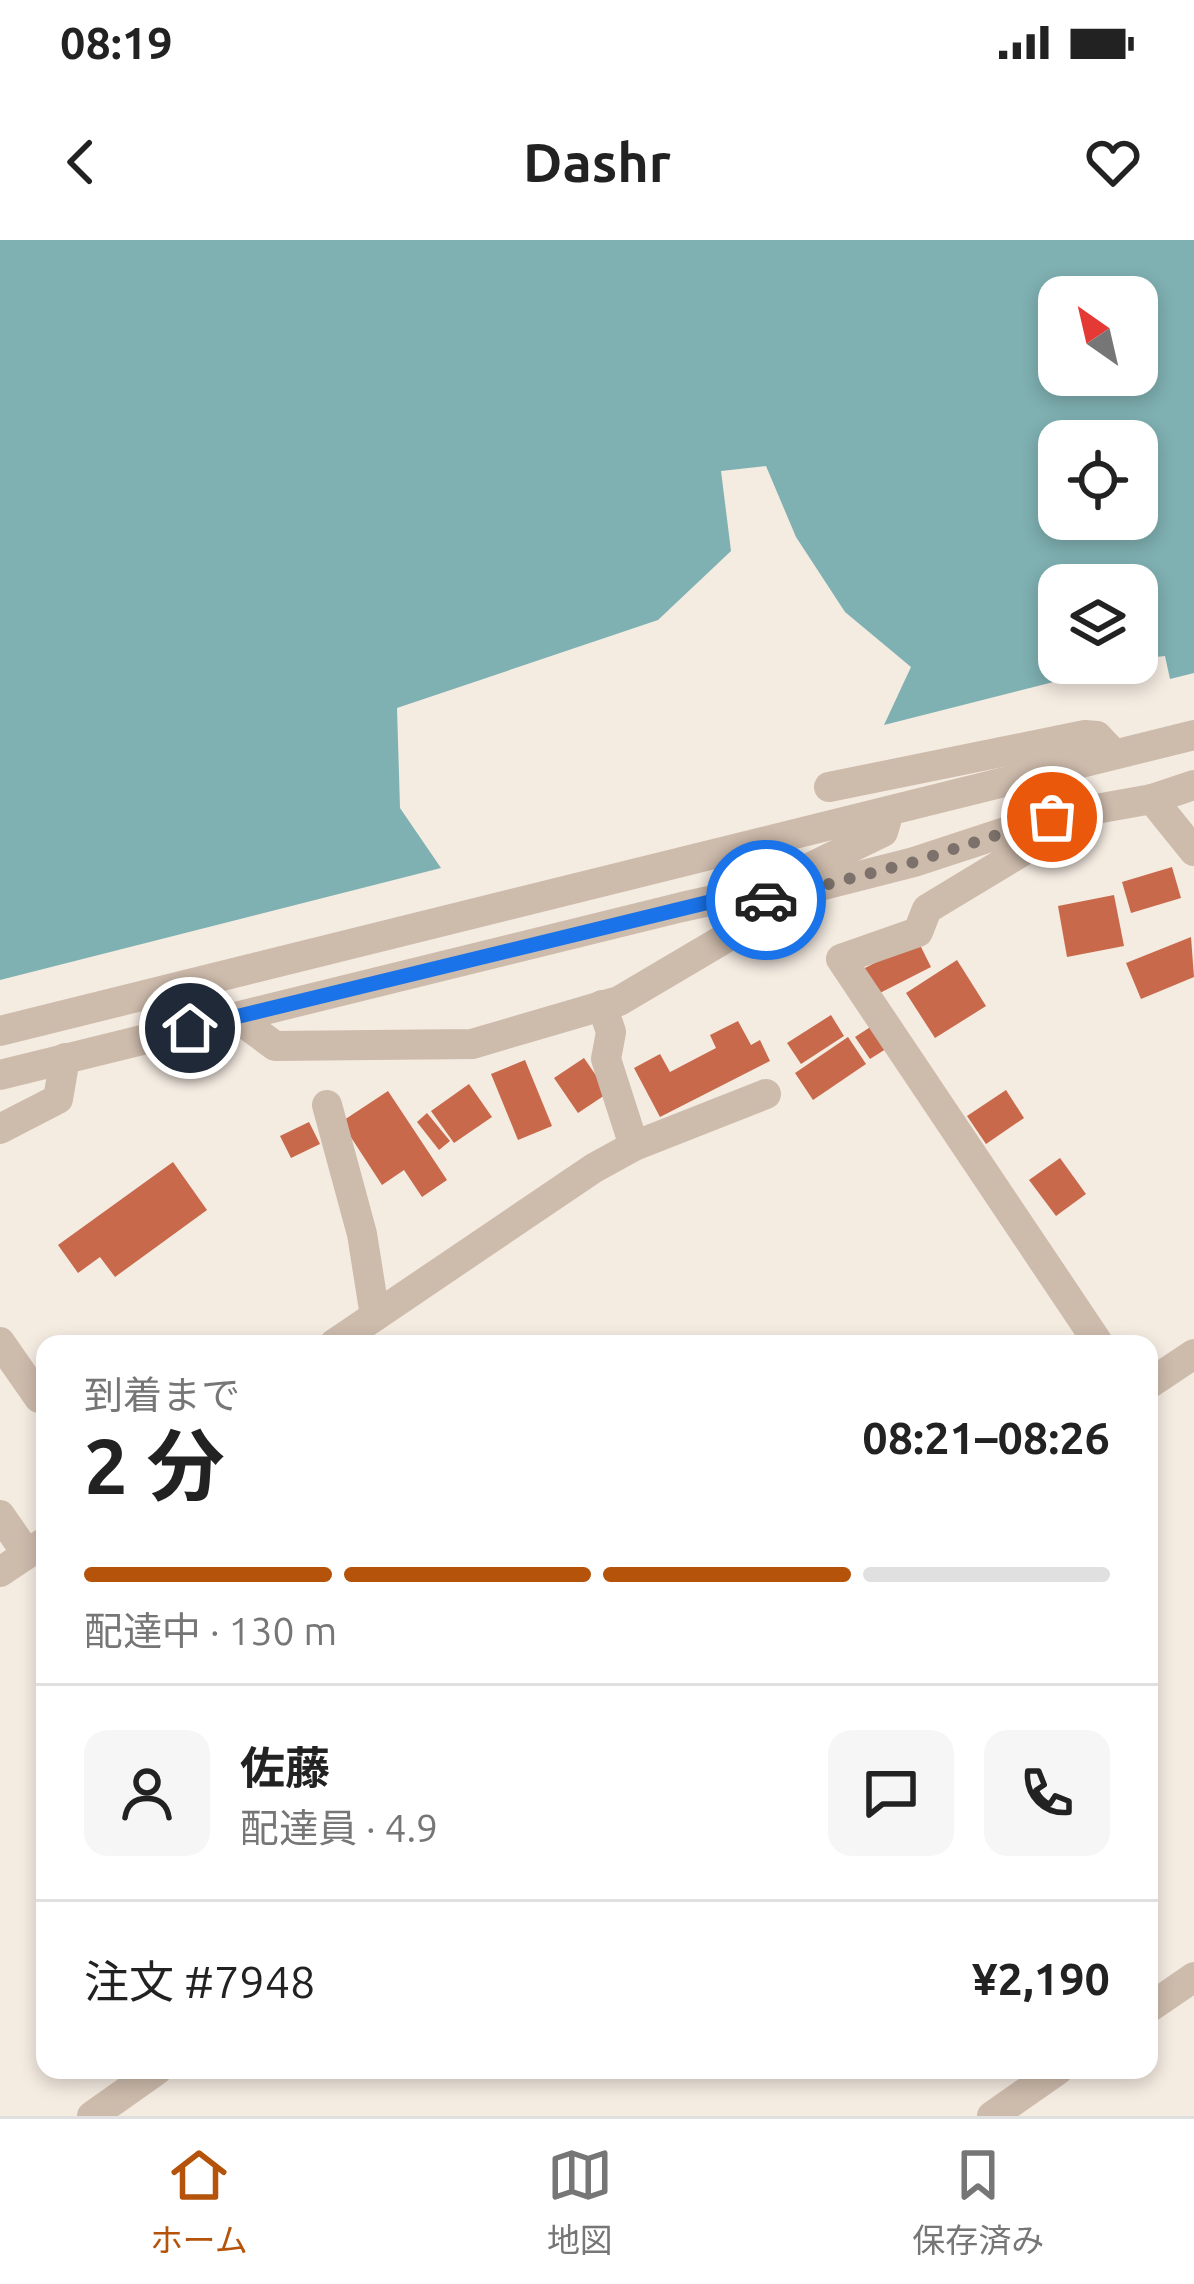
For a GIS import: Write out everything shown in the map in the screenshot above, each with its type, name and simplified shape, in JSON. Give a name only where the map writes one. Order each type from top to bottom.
[{"type":"street","points":[[829,787],[1085,735],[1101,738],[1112,753]]},
{"type":"street","points":[[0,1030],[1194,735]]},
{"type":"street","points":[[0,1075],[914,862],[1052,817],[1151,800],[1194,785]]},
{"type":"street","points":[[1151,800],[1194,850]]},
{"type":"street","points":[[764,895],[883,832],[888,813]]},
{"type":"street","points":[[1084,814],[927,908],[918,932],[842,959],[1093,1335]]},
{"type":"street","points":[[236,1017],[275,1046],[472,1045],[602,1005],[768,913],[764,895]]},
{"type":"street","points":[[602,1005],[611,1032],[606,1059],[634,1146]]},
{"type":"street","points":[[0,1129],[58,1099],[65,1058]]},
{"type":"street","points":[[347,1335],[634,1146],[766,1094]]},
{"type":"street","points":[[327,1105],[362,1234],[375,1316]]},
{"type":"street","points":[[0,1342],[36,1395]]},
{"type":"street","points":[[1158,1378],[1194,1354]]},
{"type":"street","points":[[0,1515],[36,1548],[0,1572]]},
{"type":"street","points":[[1158,2002],[1194,1977]]},
{"type":"street","points":[[92,2116],[144,2079]]},
{"type":"street","points":[[992,2116],[1045,2079]]},
{"type":"water","points":[[0,240],[1194,240],[1194,673],[1170,679],[1165,656],[1158,657],[1158,564],[1038,564],[1038,684],[1046,684],[884,725],[911,667],[845,612],[796,537],[766,466],[721,471],[731,551],[658,620],[397,708],[400,808],[441,868],[0,980]]},
{"type":"building","points":[[1172,867],[1181,898],[1131,913],[1122,882]]},
{"type":"building","points":[[1114,895],[1124,946],[1067,957],[1058,906]]},
{"type":"building","points":[[1191,937],[1194,977],[1141,999],[1126,963]]},
{"type":"building","points":[[918,941],[931,967],[868,999],[855,973]]},
{"type":"building","points":[[957,960],[986,1006],[935,1038],[906,993]]},
{"type":"building","points":[[831,1015],[844,1036],[801,1064],[787,1043]]},
{"type":"building","points":[[738,1021],[751,1045],[760,1040],[770,1061],[660,1117],[634,1068],[660,1054],[670,1072],[716,1048],[710,1035]]},
{"type":"building","points":[[875,1024],[889,1047],[870,1059],[855,1037]]},
{"type":"building","points":[[848,1037],[866,1064],[813,1100],[795,1073]]},
{"type":"building","points":[[584,1058],[608,1093],[578,1113],[554,1078]]},
{"type":"building","points":[[525,1060],[552,1126],[518,1140],[491,1074]]},
{"type":"building","points":[[469,1084],[492,1117],[454,1143],[431,1111]]},
{"type":"building","points":[[1006,1090],[1024,1118],[986,1144],[967,1116]]},
{"type":"building","points":[[388,1091],[447,1180],[422,1197],[404,1170],[382,1185],[341,1122]]},
{"type":"building","points":[[427,1113],[450,1141],[439,1150],[417,1122]]},
{"type":"building","points":[[309,1122],[320,1144],[291,1158],[280,1136]]},
{"type":"building","points":[[1060,1158],[1086,1194],[1056,1216],[1029,1180]]},
{"type":"building","points":[[173,1162],[207,1210],[115,1277],[100,1257],[78,1273],[58,1245]]},
{"type":"way so far","points":[[766,900],[914,862],[1052,817]]},
{"type":"route","points":[[190,1028],[763,889],[766,900]]}]
